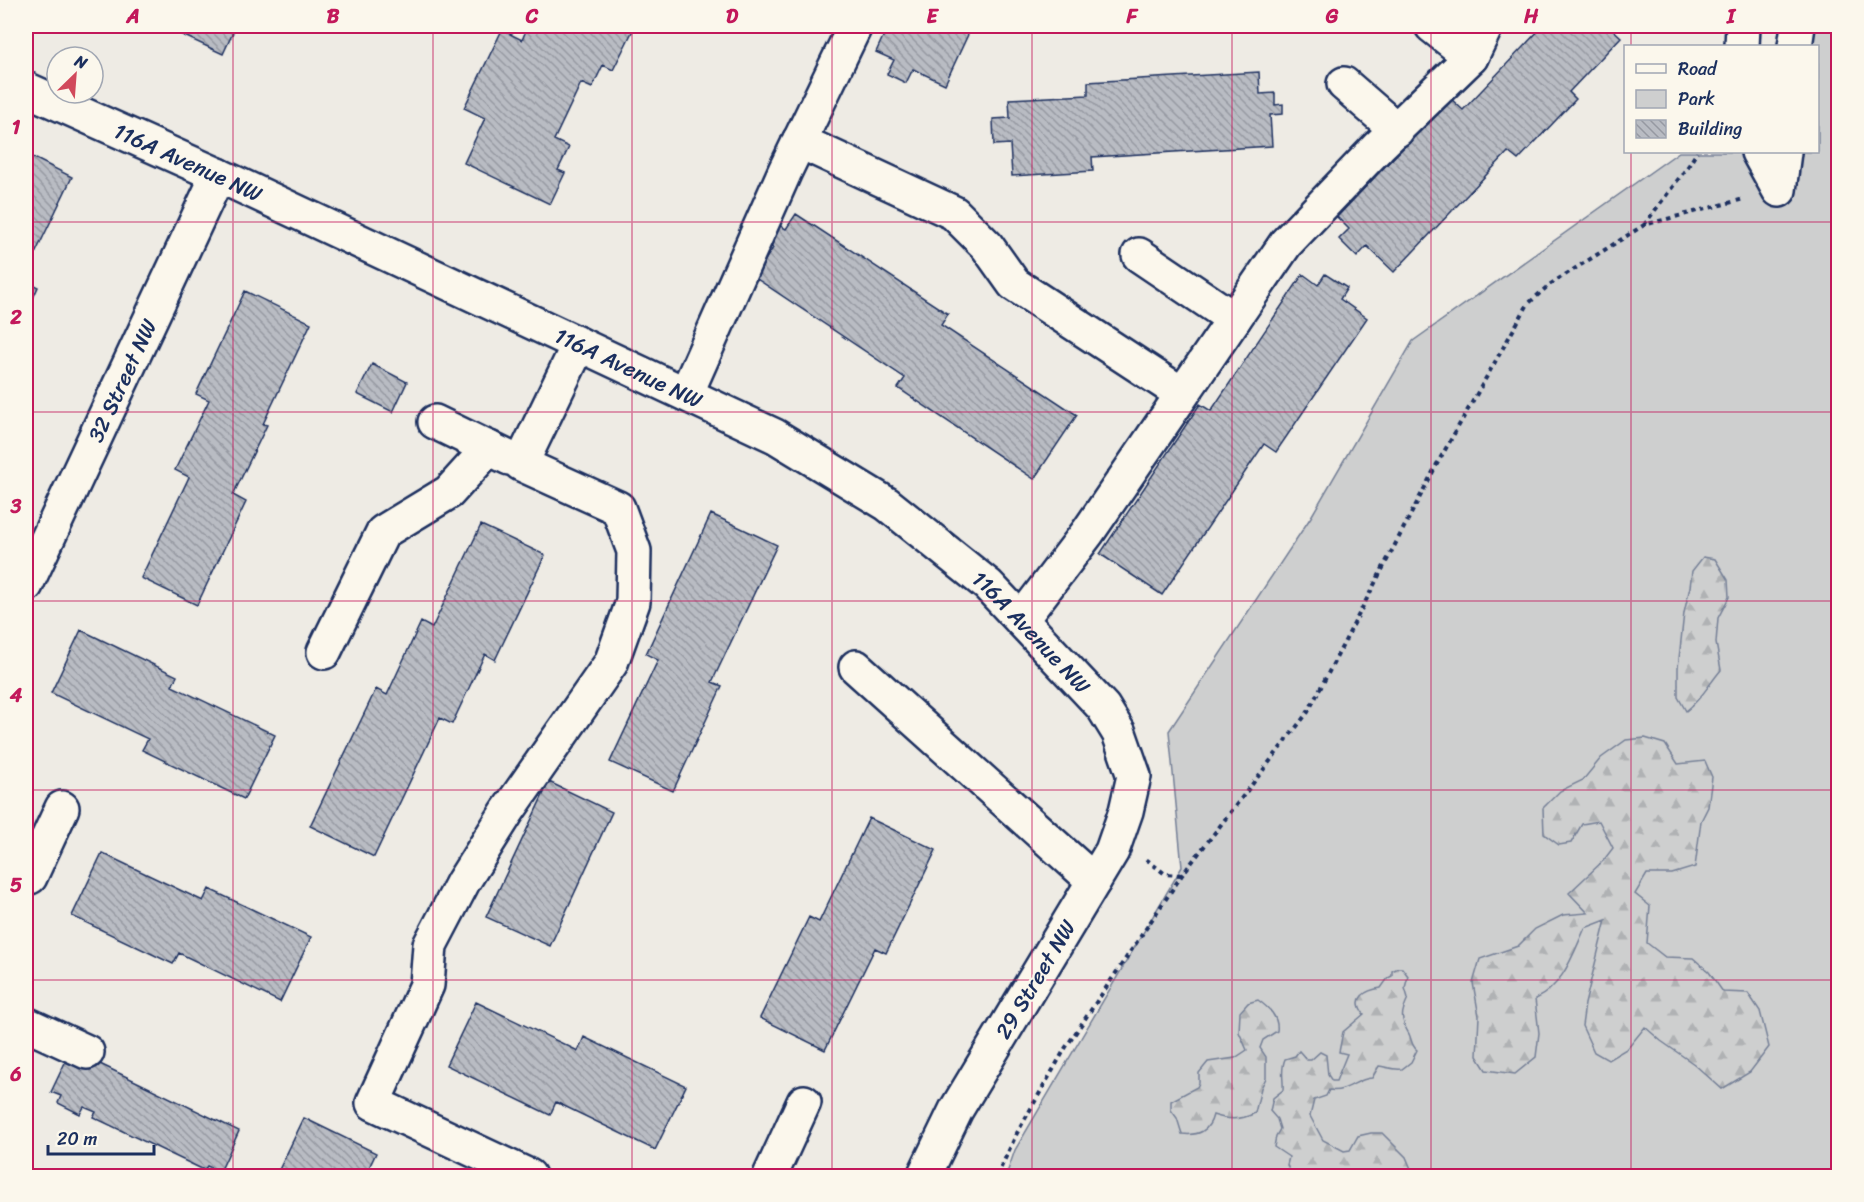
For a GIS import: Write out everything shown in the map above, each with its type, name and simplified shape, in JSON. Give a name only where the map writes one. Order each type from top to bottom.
[{"type":"street","points":[[686,394],[800,141],[855,26]]},
{"type":"street","points":[[1432,26],[1471,57]]},
{"type":"street","points":[[1021,620],[1088,532],[1286,243],[1471,57],[1486,26]]},
{"type":"street","points":[[1742,45],[1743,26]]},
{"type":"street","points":[[1795,45],[1798,26]]},
{"type":"street","points":[[1344,84],[1397,130]]},
{"type":"street","name":"116A Avenue NW","points":[[26,89],[218,175],[775,436],[887,504],[988,585],[1103,707],[1119,733],[1134,776]]},
{"type":"street","points":[[800,141],[954,213],[987,246],[1014,284],[1182,394]]},
{"type":"street","points":[[1759,153],[1779,190]]},
{"type":"street","points":[[1779,190],[1784,153]]},
{"type":"street","name":"32 Street NW","points":[[26,585],[218,175]]},
{"type":"street","points":[[1139,255],[1234,319]]},
{"type":"street","points":[[521,464],[579,344]]},
{"type":"street","points":[[435,422],[521,464],[618,507],[634,551],[633,602],[611,663],[507,812],[463,882],[430,945],[427,985],[373,1103],[529,1176]]},
{"type":"street","points":[[324,652],[383,532],[449,492],[489,448]]},
{"type":"street","points":[[856,667],[1094,881]]},
{"type":"street","name":"29 Street NW","points":[[924,1176],[956,1110],[1112,851],[1126,811],[1134,776]]},
{"type":"street","points":[[27,880],[62,808]]},
{"type":"street","points":[[26,1023],[87,1052]]},
{"type":"street","points":[[770,1176],[804,1101]]},
{"type":"path","points":[[1644,225],[1696,153]]},
{"type":"path","points":[[997,1176],[1017,1133],[1066,1047],[1182,875],[1308,712],[1437,464],[1528,304],[1556,280],[1644,225],[1779,190]]},
{"type":"green space","points":[[1815,26],[1838,26],[1838,1176],[1006,1176],[1015,1150],[1182,867],[1169,731],[1311,517],[1413,341],[1678,153],[1819,153],[1819,45],[1806,45]]},
{"type":"green space","points":[[1703,557],[1715,559],[1728,580],[1729,597],[1718,618],[1716,643],[1721,670],[1701,697],[1686,711],[1678,697],[1678,668],[1684,613],[1692,571]]},
{"type":"green space","points":[[1645,738],[1665,744],[1678,764],[1705,761],[1712,777],[1708,807],[1701,821],[1695,867],[1672,874],[1647,874],[1635,894],[1650,906],[1647,943],[1665,957],[1693,958],[1709,972],[1723,992],[1748,993],[1760,1011],[1769,1047],[1750,1072],[1722,1089],[1694,1064],[1645,1027],[1628,1048],[1608,1060],[1594,1052],[1582,1026],[1585,1004],[1606,920],[1585,928],[1560,978],[1545,994],[1535,999],[1539,1033],[1536,1057],[1515,1074],[1486,1070],[1477,1056],[1479,1016],[1473,983],[1480,959],[1518,946],[1535,929],[1563,915],[1588,913],[1569,893],[1603,861],[1613,848],[1599,821],[1582,824],[1571,843],[1559,845],[1544,834],[1543,808],[1560,791],[1583,780],[1601,758],[1626,740]]},
{"type":"green space","points":[[1402,968],[1408,976],[1405,988],[1408,998],[1402,1016],[1417,1050],[1411,1062],[1402,1069],[1379,1066],[1372,1078],[1341,1090],[1329,1090],[1326,1096],[1314,1100],[1310,1116],[1323,1140],[1344,1151],[1350,1150],[1358,1136],[1382,1133],[1406,1157],[1414,1176],[1292,1176],[1287,1165],[1289,1157],[1274,1147],[1280,1129],[1277,1119],[1270,1111],[1273,1098],[1283,1090],[1282,1071],[1285,1059],[1295,1056],[1299,1051],[1307,1060],[1311,1060],[1320,1052],[1326,1055],[1328,1075],[1332,1081],[1336,1081],[1347,1054],[1339,1052],[1343,1032],[1364,1014],[1360,1008],[1360,999],[1366,993],[1381,988],[1392,976],[1392,971]]},
{"type":"green space","points":[[1258,1000],[1272,1013],[1277,1031],[1263,1040],[1260,1048],[1266,1057],[1266,1078],[1255,1113],[1234,1118],[1213,1115],[1206,1129],[1198,1133],[1182,1134],[1177,1118],[1171,1110],[1171,1101],[1197,1087],[1199,1073],[1208,1062],[1235,1058],[1247,1050],[1239,1032],[1240,1012],[1248,1003]]},
{"type":"building","points":[[163,26],[236,26],[223,54]]},
{"type":"building","points":[[528,26],[635,26],[613,70],[603,65],[592,88],[581,83],[554,140],[569,147],[558,170],[565,173],[550,204],[464,163],[485,118],[464,108],[502,30],[522,40]]},
{"type":"building","points":[[888,26],[972,26],[945,84],[913,69],[906,83],[887,74],[894,60],[876,52]]},
{"type":"building","points":[[1543,26],[1609,26],[1621,37],[1569,92],[1576,99],[1518,160],[1508,152],[1394,272],[1367,246],[1357,257],[1339,239],[1349,229],[1337,217],[1450,98],[1463,110]]},
{"type":"building","points":[[1259,72],[1260,94],[1275,93],[1275,105],[1283,104],[1283,114],[1270,115],[1272,146],[1092,157],[1093,171],[1012,176],[1010,144],[994,145],[993,119],[1010,118],[1009,99],[1088,95],[1088,82]]},
{"type":"building","points":[[26,154],[72,177],[35,254],[26,249]]},
{"type":"building","points":[[796,214],[948,314],[941,325],[1077,415],[1034,479],[898,388],[905,378],[754,277],[773,248],[763,242],[775,223],[786,229]]},
{"type":"building","points":[[1303,274],[1318,285],[1325,274],[1347,288],[1340,299],[1367,318],[1276,452],[1264,444],[1162,595],[1100,554],[1200,404],[1211,411]]},
{"type":"building","points":[[26,281],[38,287],[26,314]]},
{"type":"building","points":[[245,291],[311,323],[263,424],[267,425],[233,495],[246,502],[197,605],[141,578],[189,477],[175,470],[209,400],[196,394]]},
{"type":"building","points":[[372,364],[407,382],[393,412],[357,394]]},
{"type":"building","points":[[711,514],[777,545],[712,682],[722,686],[673,791],[610,762],[658,660],[646,654]]},
{"type":"building","points":[[481,525],[545,555],[495,660],[485,654],[452,724],[440,718],[374,857],[310,826],[376,689],[387,695],[421,622],[432,628]]},
{"type":"building","points":[[81,630],[177,676],[172,686],[275,735],[244,799],[142,750],[148,739],[51,693]]},
{"type":"building","points":[[549,782],[612,812],[550,946],[486,917]]},
{"type":"building","points":[[869,818],[936,850],[886,953],[875,948],[825,1050],[760,1018],[809,917],[819,922]]},
{"type":"building","points":[[102,853],[203,901],[209,889],[311,937],[280,1002],[179,953],[173,964],[72,916]]},
{"type":"building","points":[[476,1002],[578,1051],[584,1037],[686,1086],[655,1150],[556,1102],[550,1115],[446,1065]]},
{"type":"building","points":[[71,1050],[239,1131],[220,1172],[207,1166],[204,1170],[93,1117],[96,1112],[84,1107],[80,1114],[58,1103],[61,1096],[51,1092]]},
{"type":"building","points":[[304,1118],[376,1153],[365,1176],[276,1176]]}]
